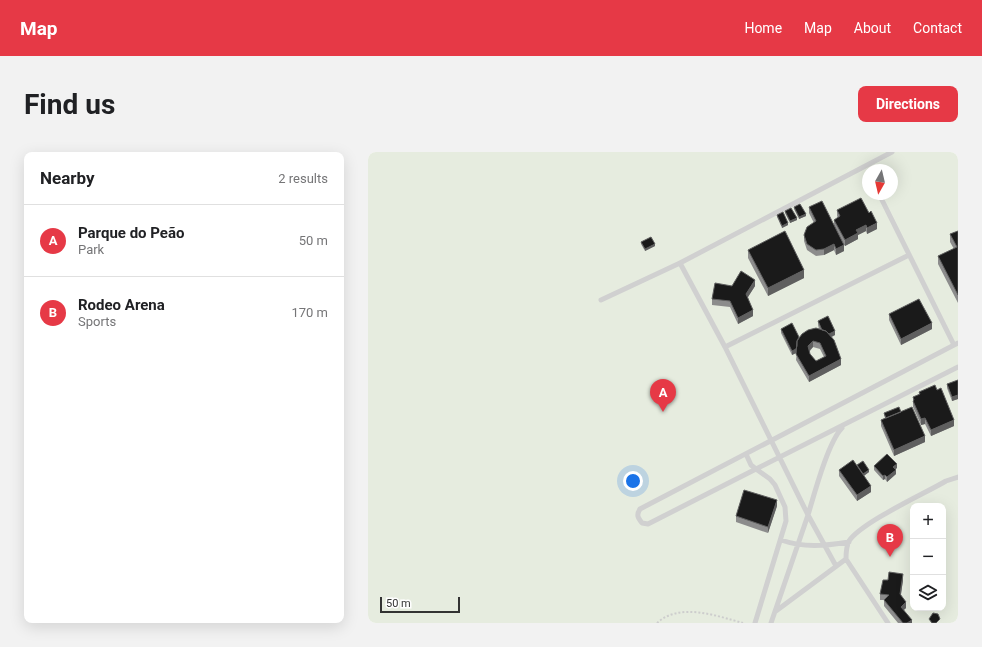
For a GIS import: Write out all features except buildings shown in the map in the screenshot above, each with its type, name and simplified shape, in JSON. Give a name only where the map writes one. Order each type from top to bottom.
[{"type":"lane","points":[[873,164],[892,152]]},
{"type":"lane","points":[[601,300],[680,263],[862,171]]},
{"type":"lane","points":[[882,200],[956,344],[640,509],[637,513],[638,518],[642,523],[648,524],[958,367]]},
{"type":"lane","points":[[725,347],[909,255]]},
{"type":"lane","points":[[680,263],[725,347],[808,515],[836,566]]},
{"type":"lane","points":[[771,623],[827,457],[838,432],[848,424]]},
{"type":"lane","points":[[746,454],[751,465],[770,478],[785,507],[786,520],[755,623]]},
{"type":"lane","points":[[781,540],[797,546],[825,546],[848,542],[867,526],[946,481],[958,477]]},
{"type":"lane","points":[[848,542],[846,559],[888,623]]},
{"type":"lane","points":[[775,612],[846,559]]},
{"type":"path","points":[[657,623],[662,618],[682,612],[716,616],[743,623]]},
{"type":"shaded area","points":[[368,152],[958,152],[958,623],[368,623]]},
{"type":"place","name":"Parque do Peão","points":[[663,412]]},
{"type":"place","name":"Rodeo Arena","points":[[890,557]]}]
